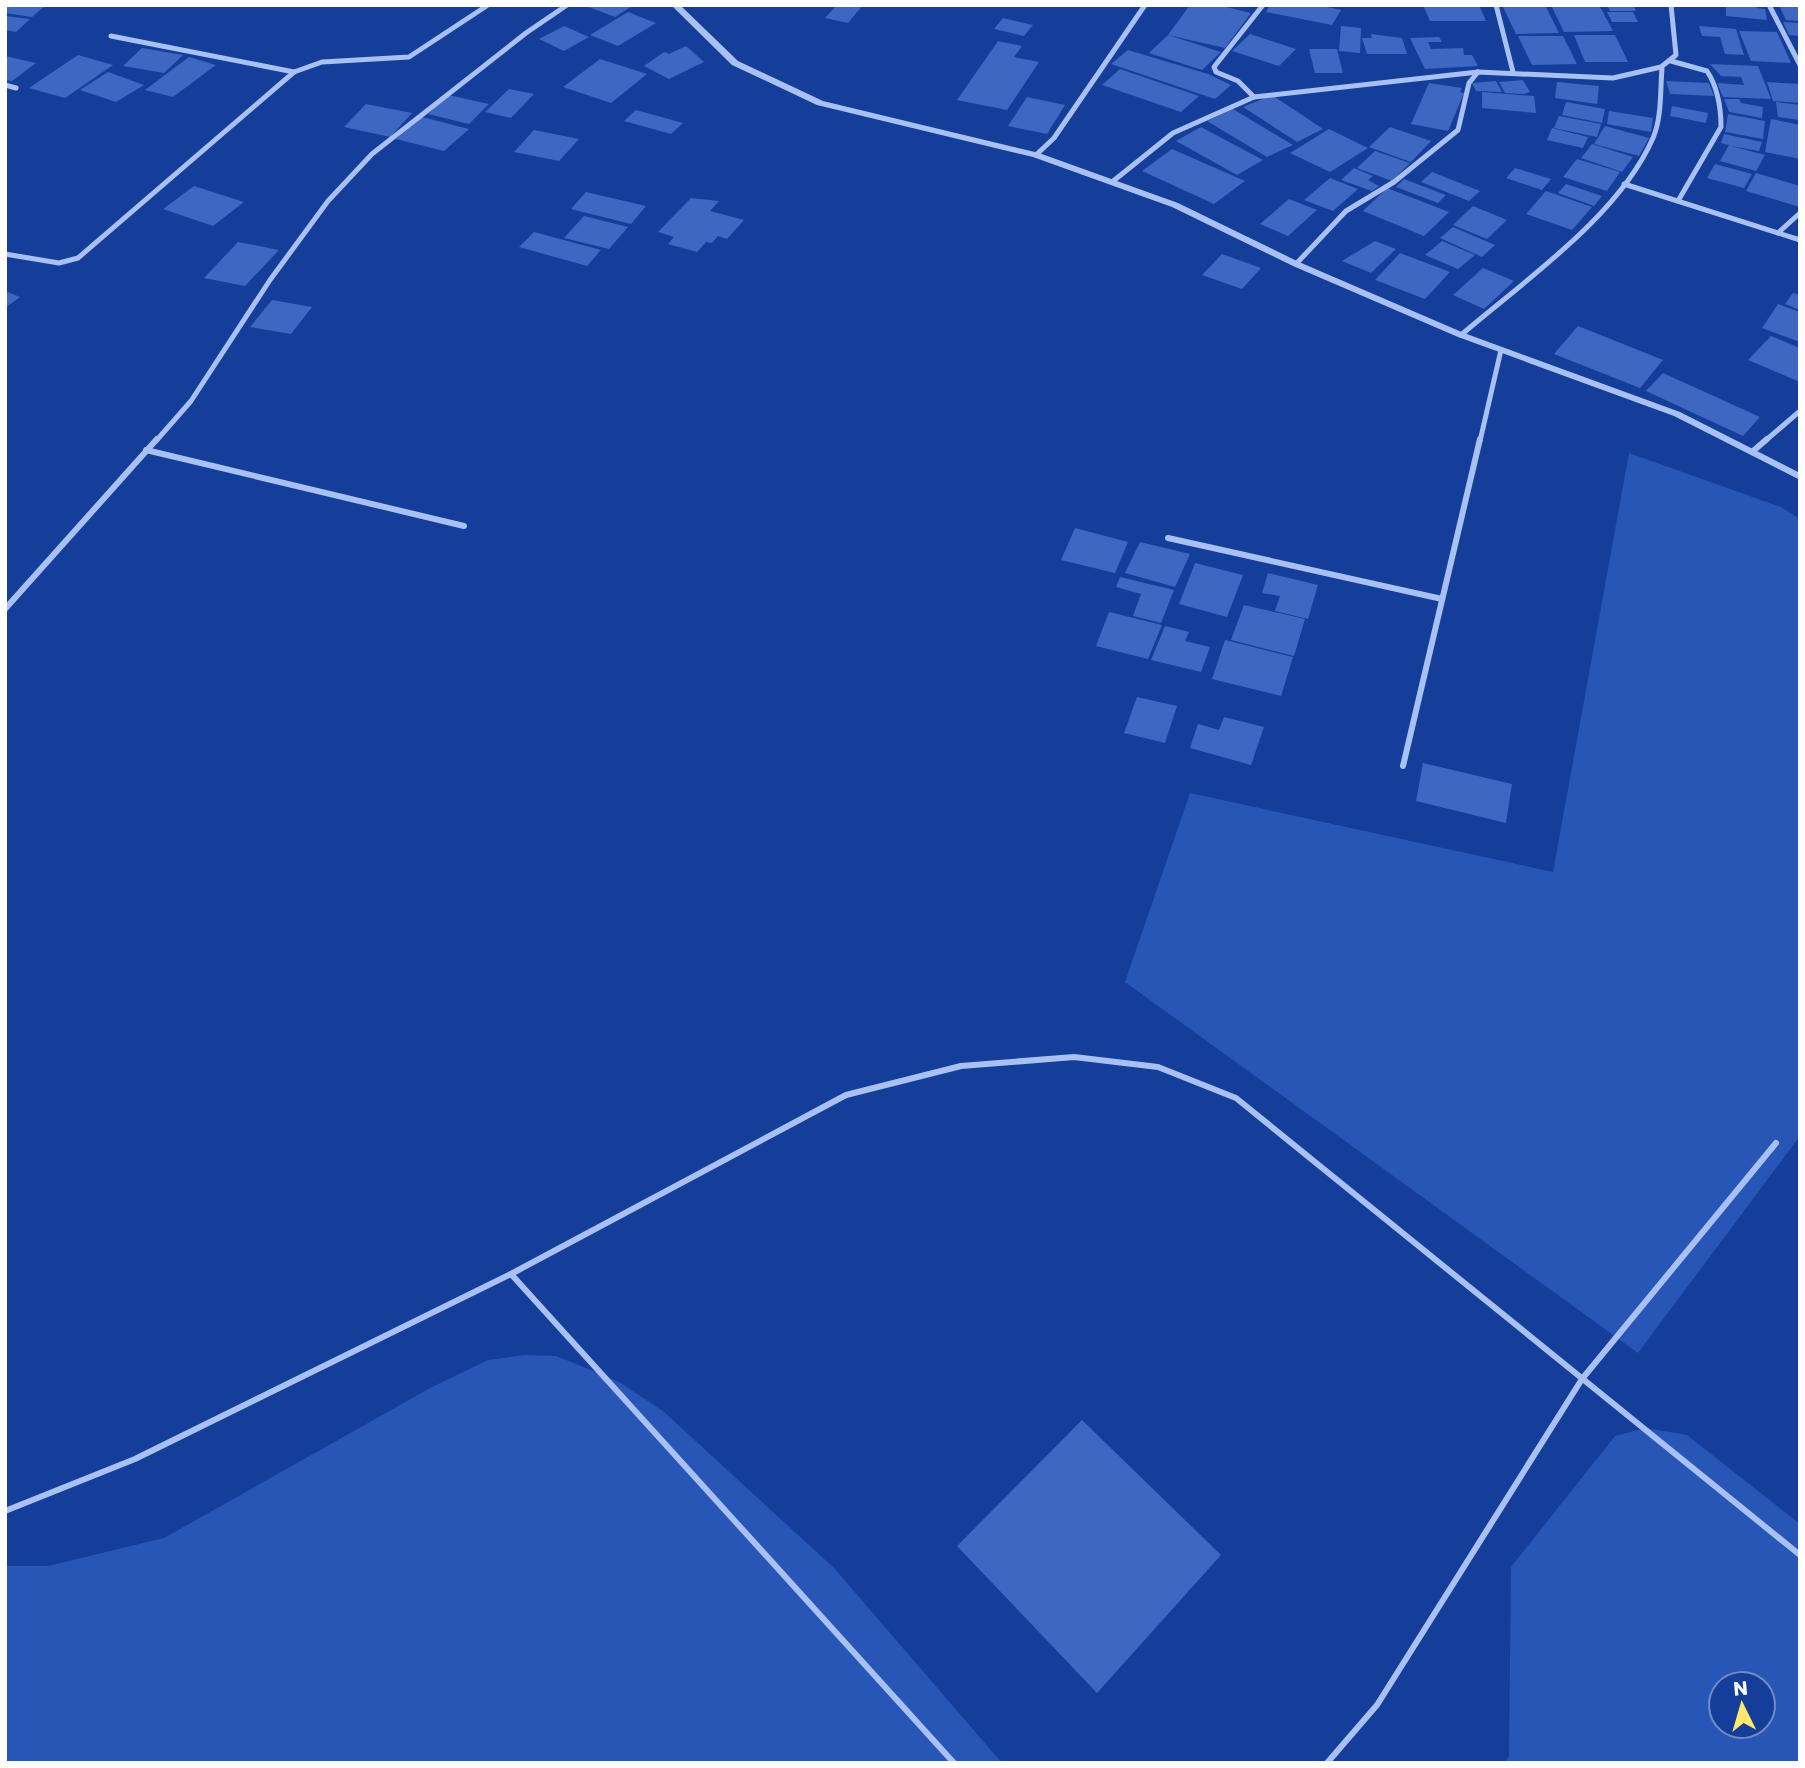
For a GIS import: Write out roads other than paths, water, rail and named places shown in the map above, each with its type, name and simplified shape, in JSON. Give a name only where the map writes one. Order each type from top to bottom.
[{"type":"street","points":[[5,254],[59,263],[78,258],[294,72],[326,59],[395,60],[409,57],[488,5]]},
{"type":"street","points":[[5,609],[191,401],[270,280],[328,201],[372,154],[526,33],[567,5]]},
{"type":"street","points":[[675,5],[735,63],[820,103],[1036,155],[1175,205],[1296,264],[1461,335],[1677,414],[1800,477]]},
{"type":"street","points":[[1036,155],[1055,138],[1145,5]]},
{"type":"street","points":[[1254,97],[1238,81],[1216,72],[1214,67],[1263,5]]},
{"type":"street","points":[[1496,5],[1513,72]]},
{"type":"street","points":[[1112,182],[1173,133],[1254,97],[1478,72],[1513,72],[1590,79],[1638,76],[1662,69],[1676,55],[1671,5]]},
{"type":"street","points":[[1769,5],[1800,65]]},
{"type":"street","points":[[111,36],[294,72]]},
{"type":"street","points":[[1671,61],[1707,71],[1712,78],[1721,114],[1721,127],[1678,201]]},
{"type":"street","points":[[1461,335],[1580,231],[1623,184],[1655,135],[1662,69]]},
{"type":"street","points":[[1296,264],[1346,211],[1394,182],[1458,130],[1469,83],[1478,72]]},
{"type":"street","points":[[5,85],[16,88]]},
{"type":"street","points":[[1623,184],[1800,240]]},
{"type":"street","points":[[1778,233],[1800,213]]},
{"type":"street","points":[[1404,766],[1501,350]]},
{"type":"street","points":[[1752,452],[1800,411]]},
{"type":"street","points":[[146,450],[464,526]]},
{"type":"street","points":[[1168,538],[1442,599]]},
{"type":"street","points":[[5,594],[14,597]]},
{"type":"lane","points":[[5,1511],[135,1459],[511,1274],[846,1095],[961,1066],[1074,1057],[1158,1067],[1236,1098],[1800,1555]]},
{"type":"lane","points":[[1327,1763],[1377,1705],[1582,1379],[1776,1143]]},
{"type":"lane","points":[[511,1274],[954,1763]]}]
